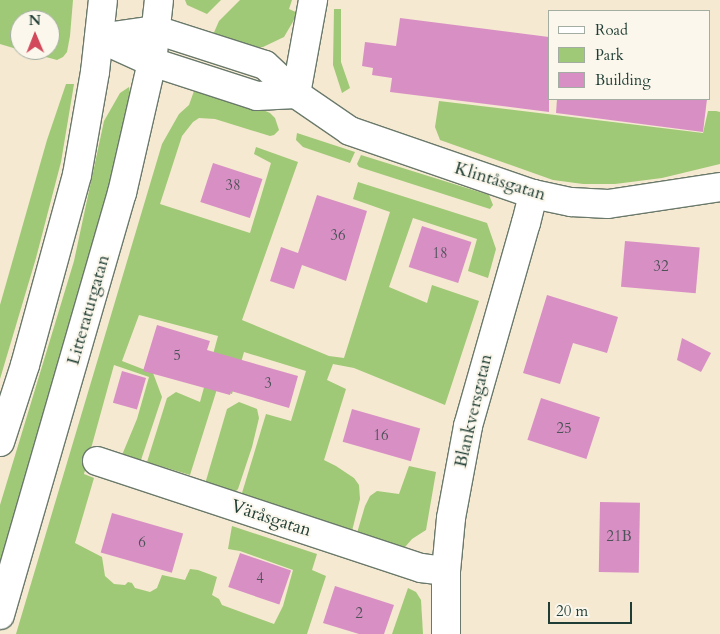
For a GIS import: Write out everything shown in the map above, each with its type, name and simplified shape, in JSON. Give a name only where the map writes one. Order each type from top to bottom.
[{"type":"street","points":[[0,442],[25,365],[77,174],[95,72],[103,0]]},
{"type":"street","name":"Litteraturgatan","points":[[0,615],[122,193],[152,62],[159,0]]},
{"type":"street","points":[[99,38],[152,62],[257,96],[296,94],[313,0]]},
{"type":"street","points":[[99,38],[156,30]]},
{"type":"street","name":"Klintåsgatan","points":[[156,30],[265,65],[296,94],[350,131],[533,194],[571,202],[608,204],[720,187]]},
{"type":"street","name":"Blankversgatan","points":[[446,634],[446,571],[451,518],[468,426],[533,194]]},
{"type":"street","name":"Väråsgatan","points":[[97,461],[421,568],[446,571]]},
{"type":"green space","points":[[0,0],[73,0],[70,36],[67,52],[63,57],[60,58],[60,10],[10,10],[10,47],[0,44]]},
{"type":"green space","points":[[185,0],[221,0],[207,14],[187,5]]},
{"type":"green space","points":[[240,0],[292,0],[289,9],[298,13],[284,37],[263,47],[253,48],[212,37],[219,21]]},
{"type":"green space","points":[[334,9],[341,9],[341,62],[350,88],[342,93],[333,65]]},
{"type":"green space","points":[[66,84],[74,84],[61,162],[36,258],[0,379],[0,305],[47,140]]},
{"type":"green space","points":[[129,87],[131,99],[116,169],[0,567],[0,505],[74,261],[104,121],[120,93]]},
{"type":"green space","points":[[198,89],[254,106],[270,113],[275,118],[279,130],[270,136],[215,119],[199,118],[193,122],[182,136],[160,204],[250,233],[271,163],[254,154],[256,147],[298,162],[242,320],[329,356],[344,358],[390,212],[353,199],[358,182],[487,223],[496,249],[488,278],[468,271],[477,239],[413,218],[389,287],[427,303],[432,285],[479,301],[445,405],[354,368],[333,364],[327,380],[346,389],[324,460],[354,478],[359,485],[360,499],[352,531],[246,496],[242,493],[266,414],[291,421],[306,371],[244,352],[232,394],[217,389],[190,475],[147,462],[167,398],[176,392],[200,402],[218,336],[139,315],[122,361],[153,373],[162,397],[141,460],[122,455],[137,419],[149,377],[114,365],[84,474],[94,478],[75,543],[102,557],[105,576],[114,584],[125,585],[128,582],[132,583],[135,588],[150,592],[157,588],[162,575],[185,580],[190,569],[198,570],[217,577],[212,595],[219,599],[222,605],[274,624],[283,606],[293,570],[240,551],[228,549],[232,526],[317,554],[312,570],[326,576],[307,634],[16,634],[162,144],[179,114],[189,105],[194,91]]},
{"type":"green space","points":[[439,101],[703,133],[708,111],[716,111],[720,112],[720,164],[662,178],[615,184],[583,184],[553,180],[440,140],[435,127]]},
{"type":"green space","points":[[297,133],[355,152],[350,163],[303,147],[296,140]]},
{"type":"green space","points":[[361,155],[489,195],[493,205],[490,209],[359,167],[357,164]]},
{"type":"green space","points":[[239,402],[257,409],[259,418],[252,447],[238,489],[235,492],[205,484],[227,409]]},
{"type":"green space","points":[[409,466],[436,472],[426,530],[412,539],[405,547],[357,533],[370,496],[377,491],[399,494]]},
{"type":"green space","points":[[408,588],[416,592],[421,600],[423,634],[392,634]]},
{"type":"building","points":[[400,18],[548,37],[549,112],[390,92],[392,78],[372,75],[373,68],[362,66],[365,42],[396,46]]},
{"type":"building","points":[[557,100],[707,100],[703,132],[556,113]]},
{"type":"building","points":[[213,163],[262,179],[250,218],[200,202]]},
{"type":"building","points":[[317,195],[367,211],[346,281],[302,265],[294,289],[270,281],[281,247],[298,253]]},
{"type":"building","points":[[422,226],[471,242],[458,283],[409,267]]},
{"type":"building","points":[[625,241],[700,248],[696,293],[621,287]]},
{"type":"building","points":[[547,295],[618,317],[607,353],[573,343],[560,384],[523,373]]},
{"type":"building","points":[[157,325],[210,341],[207,350],[298,376],[289,408],[231,391],[230,395],[143,371]]},
{"type":"building","points":[[682,338],[711,353],[701,372],[677,360]]},
{"type":"building","points":[[122,371],[146,378],[137,410],[113,403]]},
{"type":"building","points":[[541,398],[600,417],[586,459],[527,440]]},
{"type":"building","points":[[352,409],[420,429],[411,461],[343,442]]},
{"type":"building","points":[[600,502],[640,503],[639,573],[599,572]]},
{"type":"building","points":[[112,513],[183,533],[172,573],[101,552]]},
{"type":"building","points":[[240,553],[291,571],[279,605],[228,587]]},
{"type":"building","points":[[335,586],[394,605],[384,634],[359,634],[323,623]]}]
